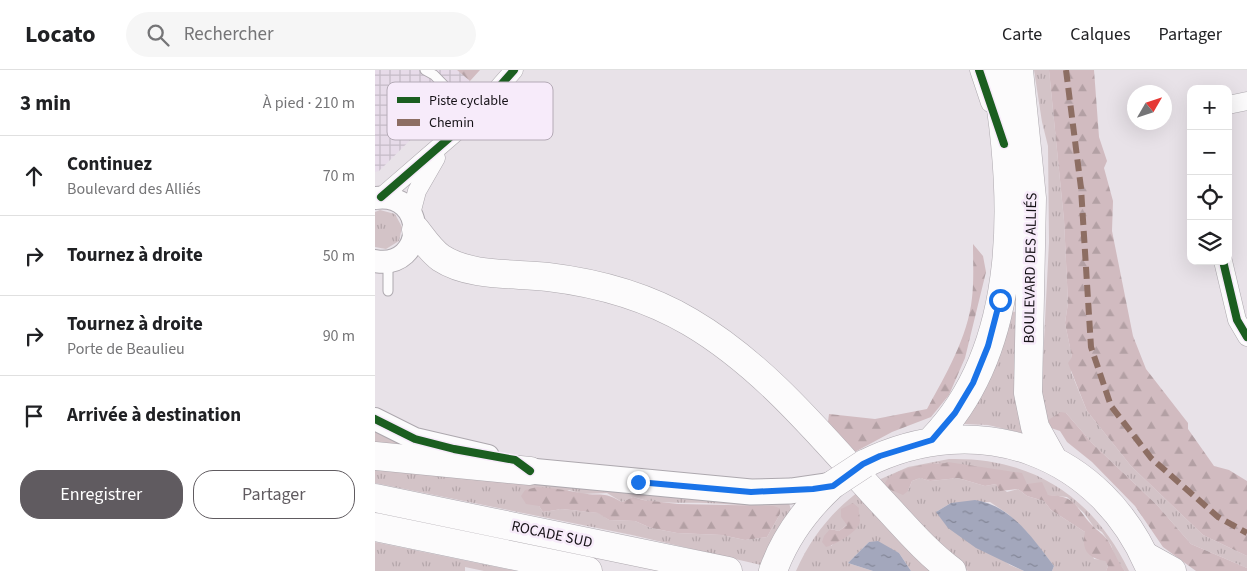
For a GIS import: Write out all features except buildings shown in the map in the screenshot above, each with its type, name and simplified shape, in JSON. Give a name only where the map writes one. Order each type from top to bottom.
[{"type":"main road","name":"BOULEVARD DES ALLIÉS","points":[[932,440],[964,400],[981,364],[993,330],[1007,249],[1007,189],[1004,144],[995,70]]},
{"type":"main road","name":"BOULEVARD DES ALLIÉS","points":[[1019,70],[1032,198],[1028,393],[1035,427],[1054,460]]},
{"type":"main road","points":[[413,222],[441,258],[468,270],[547,277],[608,288],[663,307],[699,328],[735,353],[777,391],[921,544],[952,571]]},
{"type":"main road","points":[[773,571],[783,548],[800,520],[833,486],[863,464],[897,449],[932,440],[963,438],[995,441],[1025,448],[1054,460],[1086,481],[1101,494],[1126,523],[1148,564],[1171,571]]},
{"type":"main road","points":[[375,456],[751,492],[791,491],[833,486]]},
{"type":"main road","name":"ROCADE SUD","points":[[375,498],[729,571]]},
{"type":"main road","name":"ROCADE SUD","points":[[375,527],[588,571]]},
{"type":"street","points":[[504,82],[514,70]]},
{"type":"street","points":[[979,70],[1004,144]]},
{"type":"street","points":[[1232,104],[1247,102]]},
{"type":"street","points":[[378,198],[449,140]]},
{"type":"street","points":[[381,261],[397,259],[410,248],[413,222],[423,177],[450,140]]},
{"type":"street","points":[[378,198],[399,201],[413,222]]},
{"type":"street","points":[[1224,265],[1237,320],[1247,337]]},
{"type":"street","points":[[375,419],[415,439],[454,450],[515,460],[530,471]]},
{"type":"lane","points":[[425,70],[441,82]]},
{"type":"lane","points":[[381,261],[388,291]]},
{"type":"shaded area","points":[[375,70],[457,70],[470,81],[387,82],[387,140],[410,140],[379,171],[375,172]]},
{"type":"green space","points":[[457,70],[480,70],[470,81]]},
{"type":"green space","points":[[1034,70],[1049,70],[1064,220],[1068,303],[1065,323],[1072,357],[1071,372],[1087,411],[1131,466],[1203,535],[1247,556],[1247,568],[1191,544],[1157,505],[1092,443],[1066,413],[1048,420],[1042,400],[1042,380],[1049,242],[1048,146],[1042,122]]},
{"type":"green space","points":[[1049,70],[1094,70],[1099,137],[1107,161],[1104,168],[1113,201],[1112,231],[1133,336],[1146,369],[1188,423],[1188,429],[1214,466],[1229,470],[1247,481],[1247,556],[1203,535],[1131,466],[1087,411],[1068,363],[1072,357],[1065,323],[1068,303],[1064,220]]},
{"type":"green space","points":[[380,210],[395,214],[402,227],[399,241],[386,249],[375,247],[375,212]]},
{"type":"green space","points":[[973,244],[983,256],[986,272],[965,358],[949,395],[931,417],[892,432],[853,453],[828,422],[829,414],[875,419],[927,409],[955,356],[970,313],[973,292]]},
{"type":"green space","points":[[1010,311],[1016,312],[1014,392],[1022,433],[988,425],[964,424],[979,397],[991,369]]},
{"type":"green space","points":[[1061,412],[1066,413],[1092,443],[1157,505],[1191,544],[1247,568],[1247,571],[1196,571],[1163,547],[1135,506],[1092,462],[1067,442],[1060,431],[1051,428],[1048,420]]},
{"type":"green space","points":[[375,426],[401,439],[399,448],[375,448]]},
{"type":"green space","points":[[949,459],[979,460],[1007,465],[1033,474],[1057,487],[1078,503],[1097,522],[1114,545],[1129,571],[1125,571],[1116,560],[1111,545],[1102,532],[1094,527],[1084,513],[1067,497],[1048,495],[1027,484],[937,463],[901,471],[908,491],[912,481],[920,478],[930,481],[958,478],[985,486],[996,484],[1007,492],[1018,489],[1027,496],[1044,501],[1051,510],[1085,532],[1094,559],[1105,560],[1108,566],[1106,571],[1052,571],[1054,566],[1027,532],[1008,514],[990,502],[951,503],[936,512],[1010,565],[1024,571],[968,571],[958,564],[874,482],[908,467]]},
{"type":"green space","points":[[948,462],[1022,473],[1027,484],[1042,482],[1048,495],[1066,498],[1071,501],[1107,539],[1125,571],[1106,571],[1108,566],[1105,561],[1094,558],[1087,552],[1084,544],[1085,532],[1051,510],[1044,501],[1027,496],[1018,489],[1000,491],[996,484],[985,486],[958,478],[930,481],[920,478],[912,481],[908,491],[903,495],[886,488],[885,483],[888,479],[904,469],[932,463]]},
{"type":"green space","points":[[375,464],[789,503],[791,510],[775,534],[761,565],[632,535],[375,483]],"holes":[[[569,490],[582,494],[607,493],[622,502],[633,497],[660,502],[780,508],[780,514],[767,537],[745,540],[722,535],[677,533],[651,528],[635,521],[609,520],[599,513],[562,509],[543,512],[539,506]]]},
{"type":"green space","points":[[537,487],[605,495],[622,502],[633,497],[678,504],[773,506],[780,508],[780,514],[767,537],[745,540],[722,535],[677,533],[651,528],[635,521],[609,520],[598,513],[562,509],[543,512],[539,506],[526,504],[521,496],[525,490]]},
{"type":"green space","points":[[862,489],[942,571],[911,571],[899,553],[869,542],[848,563],[873,571],[796,571],[808,547],[823,526],[851,497]],"holes":[[[858,512],[860,521],[831,546],[830,529],[839,531]]]},
{"type":"green space","points":[[853,503],[859,508],[860,520],[856,529],[847,537],[826,547],[822,542],[824,536],[830,529],[839,531],[847,525],[841,517],[841,509]]},
{"type":"green space","points":[[375,542],[516,571],[484,571],[465,567],[465,571],[375,571]]},
{"type":"water","points":[[975,500],[988,503],[1000,509],[1020,525],[1054,566],[1052,571],[1024,571],[976,548],[948,528],[936,512],[951,503]]},
{"type":"water","points":[[878,541],[899,553],[911,571],[873,571],[848,563],[869,542]]},
{"type":"marked path","points":[[1066,70],[1081,188],[1091,347],[1111,406],[1151,458],[1218,517],[1247,533]]},
{"type":"cycle path","points":[[503,82],[514,70]]},
{"type":"cycle path","points":[[979,70],[1004,144]]},
{"type":"cycle path","points":[[381,197],[447,140]]},
{"type":"cycle path","points":[[1224,265],[1237,320],[1247,337]]},
{"type":"cycle path","points":[[375,419],[415,439],[454,449],[515,460],[530,471]]},
{"type":"route","points":[[638,482],[751,492],[813,489],[833,486],[863,464],[897,449],[932,440],[955,413],[973,383],[988,346],[1000,300]]}]
